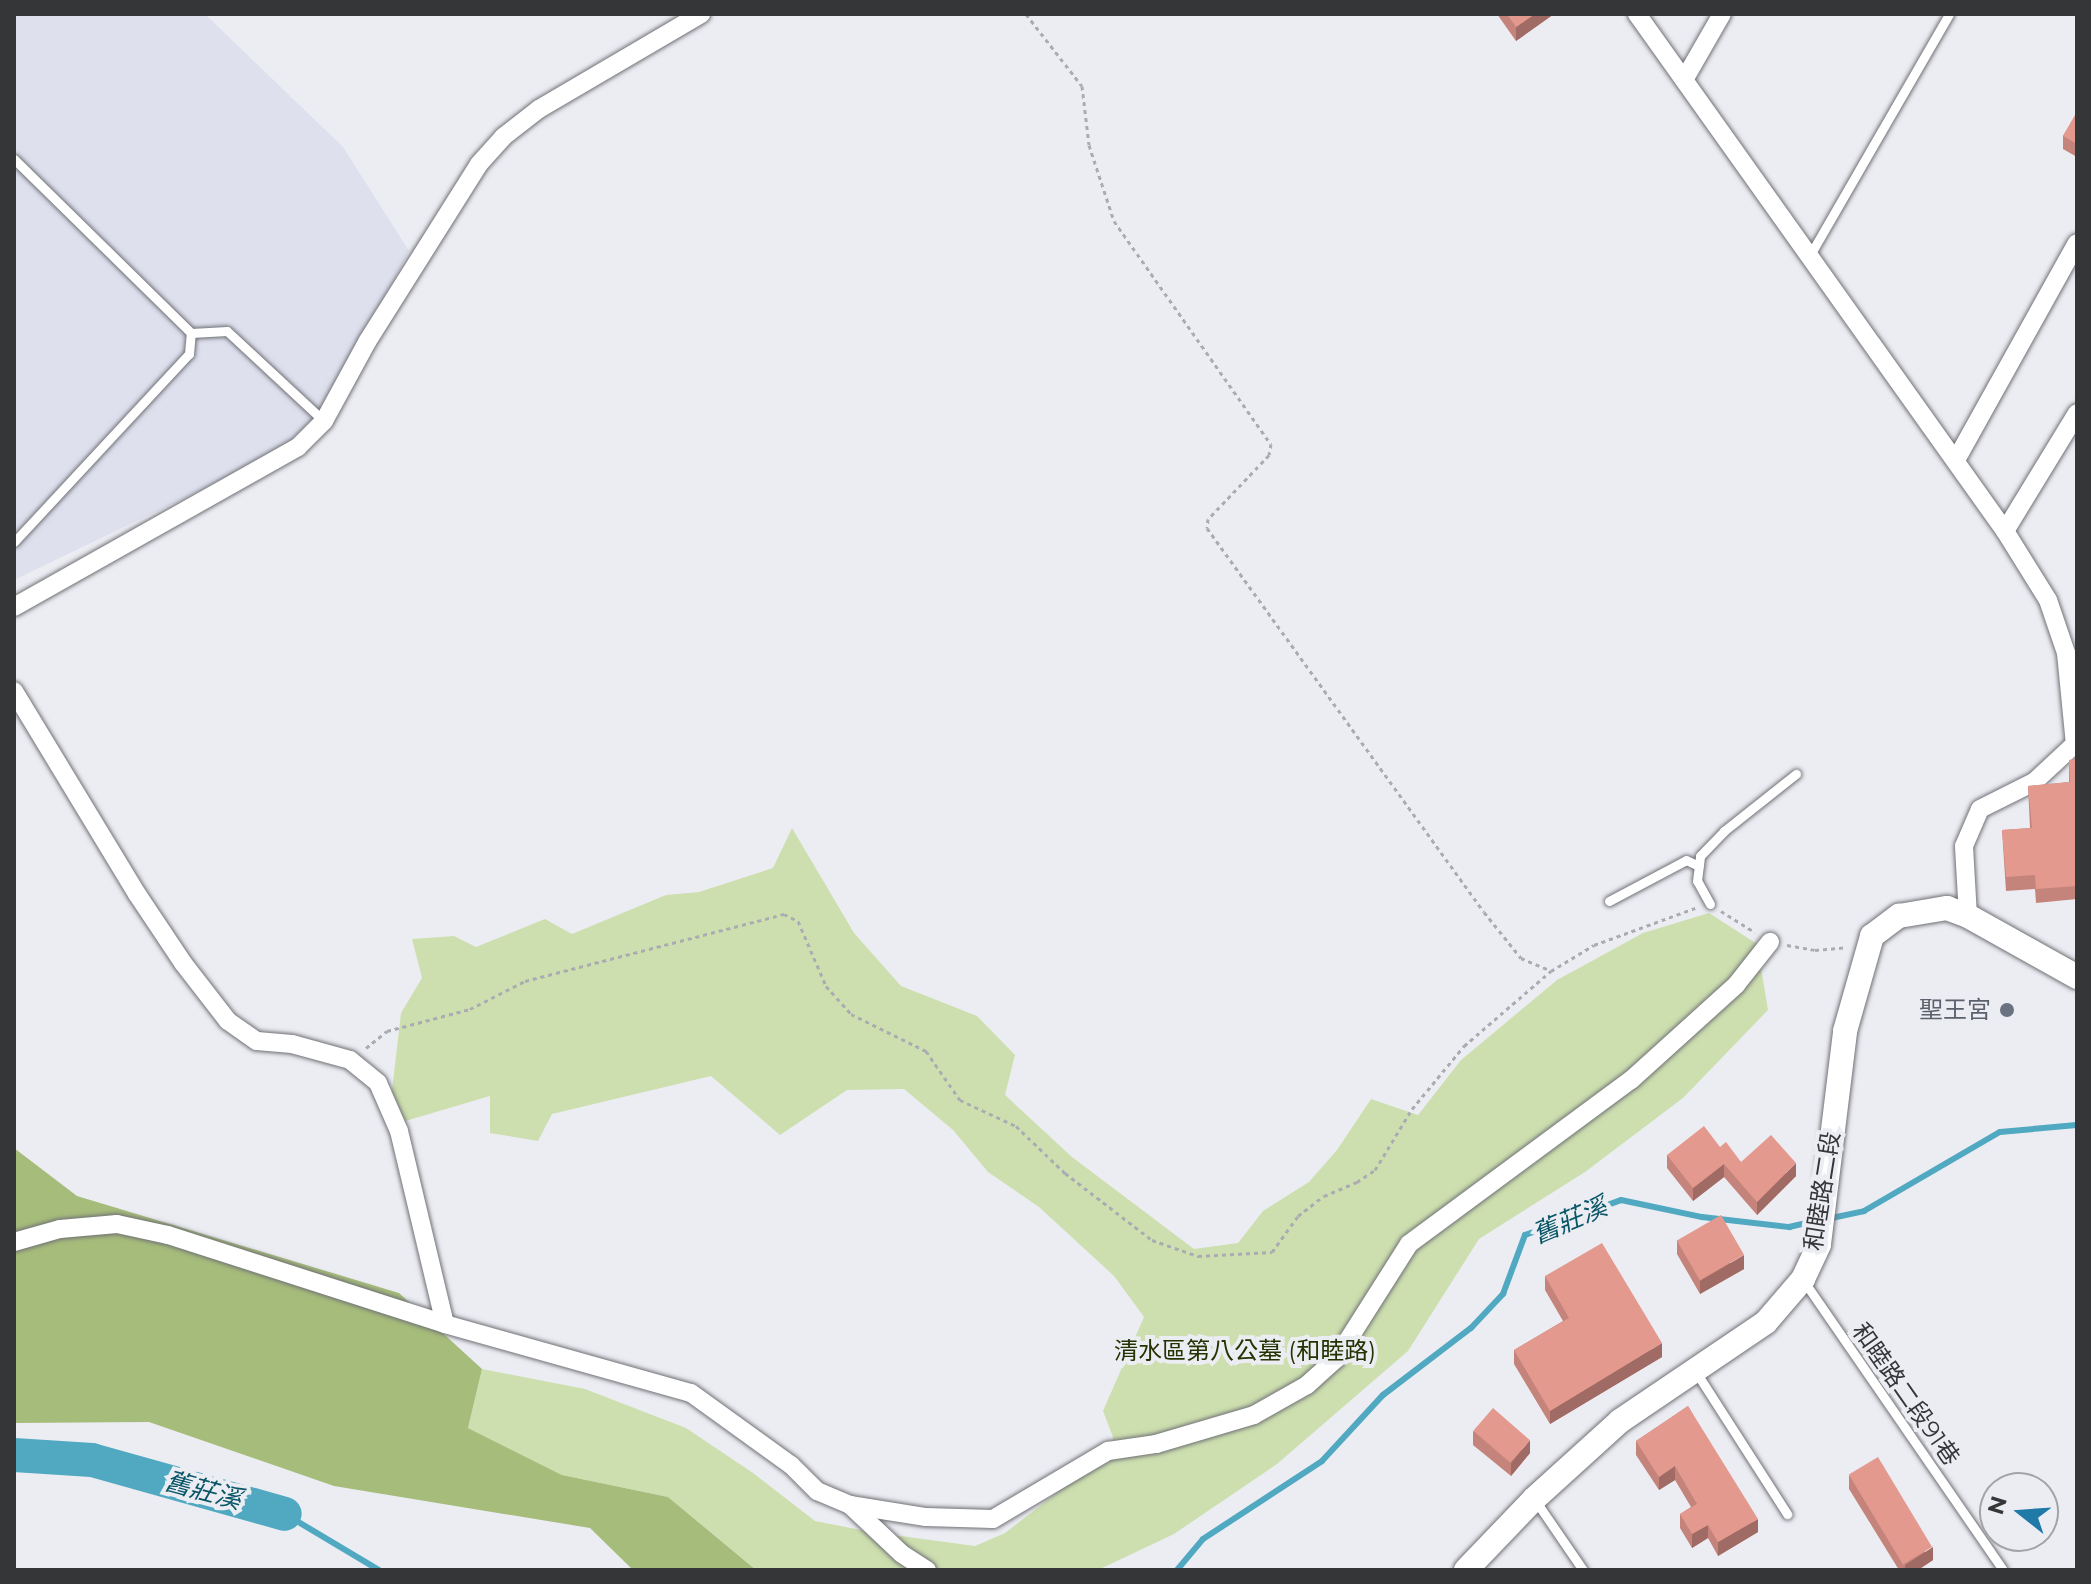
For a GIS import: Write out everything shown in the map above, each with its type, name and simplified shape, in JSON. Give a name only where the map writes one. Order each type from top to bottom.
[{"type":"street","points":[[14,607],[298,447],[324,421],[367,342],[479,164],[503,137],[539,109],[701,14]]},
{"type":"street","points":[[1637,14],[1956,460],[2048,600],[2066,653],[2076,744],[2034,782],[1980,809],[1964,846],[1968,916]]},
{"type":"street","points":[[1684,80],[1722,14]]},
{"type":"street","points":[[1956,460],[2077,243]]},
{"type":"street","points":[[2005,531],[2077,413]]},
{"type":"street","points":[[14,691],[137,894],[183,963],[228,1021],[257,1041],[292,1044],[350,1060],[378,1083],[399,1131],[445,1324]]},
{"type":"street","points":[[1872,936],[1899,916],[1947,908],[1968,916],[2077,977]]},
{"type":"street","name":"和睦路二段","points":[[1466,1570],[1534,1499],[1620,1421],[1766,1322],[1803,1279],[1819,1244],[1845,1031],[1872,936]]},
{"type":"street","points":[[14,1242],[60,1229],[117,1224],[168,1235],[445,1324],[691,1393],[791,1465],[817,1491],[850,1505],[926,1517],[993,1519],[1108,1451],[1156,1444],[1254,1415],[1307,1385],[1336,1359],[1409,1244],[1631,1080],[1736,985],[1770,942]]},
{"type":"street","points":[[850,1505],[902,1554],[927,1570]]},
{"type":"lane","points":[[1810,255],[1949,14]]},
{"type":"lane","points":[[14,159],[191,333],[227,331],[324,421]]},
{"type":"lane","points":[[14,542],[189,354],[191,333]]},
{"type":"lane","points":[[1710,904],[1697,881],[1700,856],[1724,831],[1796,774]]},
{"type":"lane","points":[[1609,901],[1686,860],[1699,866]]},
{"type":"lane","name":"和睦路二段91巷","points":[[1803,1279],[2003,1570]]},
{"type":"lane","points":[[1693,1369],[1787,1514]]},
{"type":"lane","points":[[1534,1499],[1583,1570]]},
{"type":"path","points":[[1026,14],[1082,86],[1089,145],[1114,221],[1271,444],[1269,455],[1208,519],[1207,528],[1484,912],[1521,958],[1551,971]]},
{"type":"path","points":[[350,1060],[387,1031],[470,1009],[525,981],[784,914],[798,921],[826,986],[851,1014],[926,1051],[960,1100],[1016,1126],[1065,1173],[1152,1240],[1198,1256],[1243,1255],[1272,1252],[1298,1216],[1316,1202],[1375,1170],[1412,1109],[1464,1046],[1551,971],[1594,945],[1653,921],[1710,904],[1770,942],[1815,950],[1856,946],[1872,936]]},
{"type":"shaded area","points":[[14,14],[205,14],[343,147],[409,251],[311,437],[14,580]]},
{"type":"green space","name":"清水區第八公墓 (和睦路)","points":[[792,828],[854,933],[901,986],[977,1016],[1015,1055],[1005,1095],[1072,1157],[1194,1249],[1238,1243],[1263,1211],[1309,1182],[1337,1150],[1371,1099],[1418,1115],[1461,1060],[1557,980],[1643,933],[1709,913],[1757,944],[1768,1010],[1683,1098],[1585,1172],[1479,1239],[1408,1351],[1277,1464],[1174,1534],[1098,1570],[756,1570],[668,1497],[562,1475],[468,1428],[482,1369],[585,1389],[686,1428],[753,1473],[815,1521],[975,1546],[1005,1533],[1072,1481],[1109,1462],[1113,1437],[1103,1411],[1144,1317],[1114,1276],[1039,1207],[988,1172],[953,1130],[904,1089],[847,1090],[780,1135],[711,1076],[552,1114],[538,1141],[490,1133],[490,1096],[402,1122],[390,1108],[401,1013],[422,978],[412,939],[454,936],[476,947],[545,919],[572,934],[666,895],[699,892],[773,868]]},
{"type":"green space","points":[[14,1148],[77,1196],[399,1293],[482,1369],[468,1428],[562,1475],[668,1497],[756,1570],[633,1570],[590,1528],[334,1486],[149,1422],[14,1423]]},
{"type":"building","points":[[1507,14],[1535,14],[1516,27]]},
{"type":"building","points":[[2077,112],[2077,144],[2063,136]]},
{"type":"building","points":[[2077,759],[2077,886],[2036,889],[2035,875],[2006,877],[2002,830],[2032,828],[2028,786],[2070,782],[2069,760]]},
{"type":"building","points":[[1704,1126],[1720,1147],[1726,1142],[1741,1162],[1771,1135],[1796,1163],[1757,1202],[1724,1164],[1693,1188],[1667,1155]]},
{"type":"building","points":[[1721,1215],[1744,1255],[1700,1280],[1677,1240]]},
{"type":"building","points":[[1602,1243],[1662,1343],[1550,1411],[1514,1350],[1569,1318],[1545,1276]]},
{"type":"building","points":[[1688,1406],[1758,1519],[1718,1542],[1708,1525],[1692,1534],[1680,1514],[1697,1504],[1675,1466],[1659,1477],[1636,1441]]},
{"type":"building","points":[[1493,1408],[1530,1440],[1510,1463],[1473,1431]]},
{"type":"building","points":[[1878,1457],[1932,1547],[1903,1565],[1849,1475]]},
{"type":"waterway","name":"舊莊溪","points":[[1827,1219],[1864,1211],[2000,1132],[2077,1125]]},
{"type":"waterway","name":"舊莊溪","points":[[1177,1570],[1203,1539],[1322,1461],[1383,1395],[1471,1328],[1503,1294],[1525,1235],[1621,1200],[1702,1217],[1789,1227],[1816,1221]]},
{"type":"waterway","name":"舊莊溪","points":[[14,1455],[92,1460],[285,1514]]},
{"type":"waterway","name":"舊莊溪","points":[[285,1514],[379,1570]]},
{"type":"place","name":"聖王宮","points":[[2007,1010]]}]
